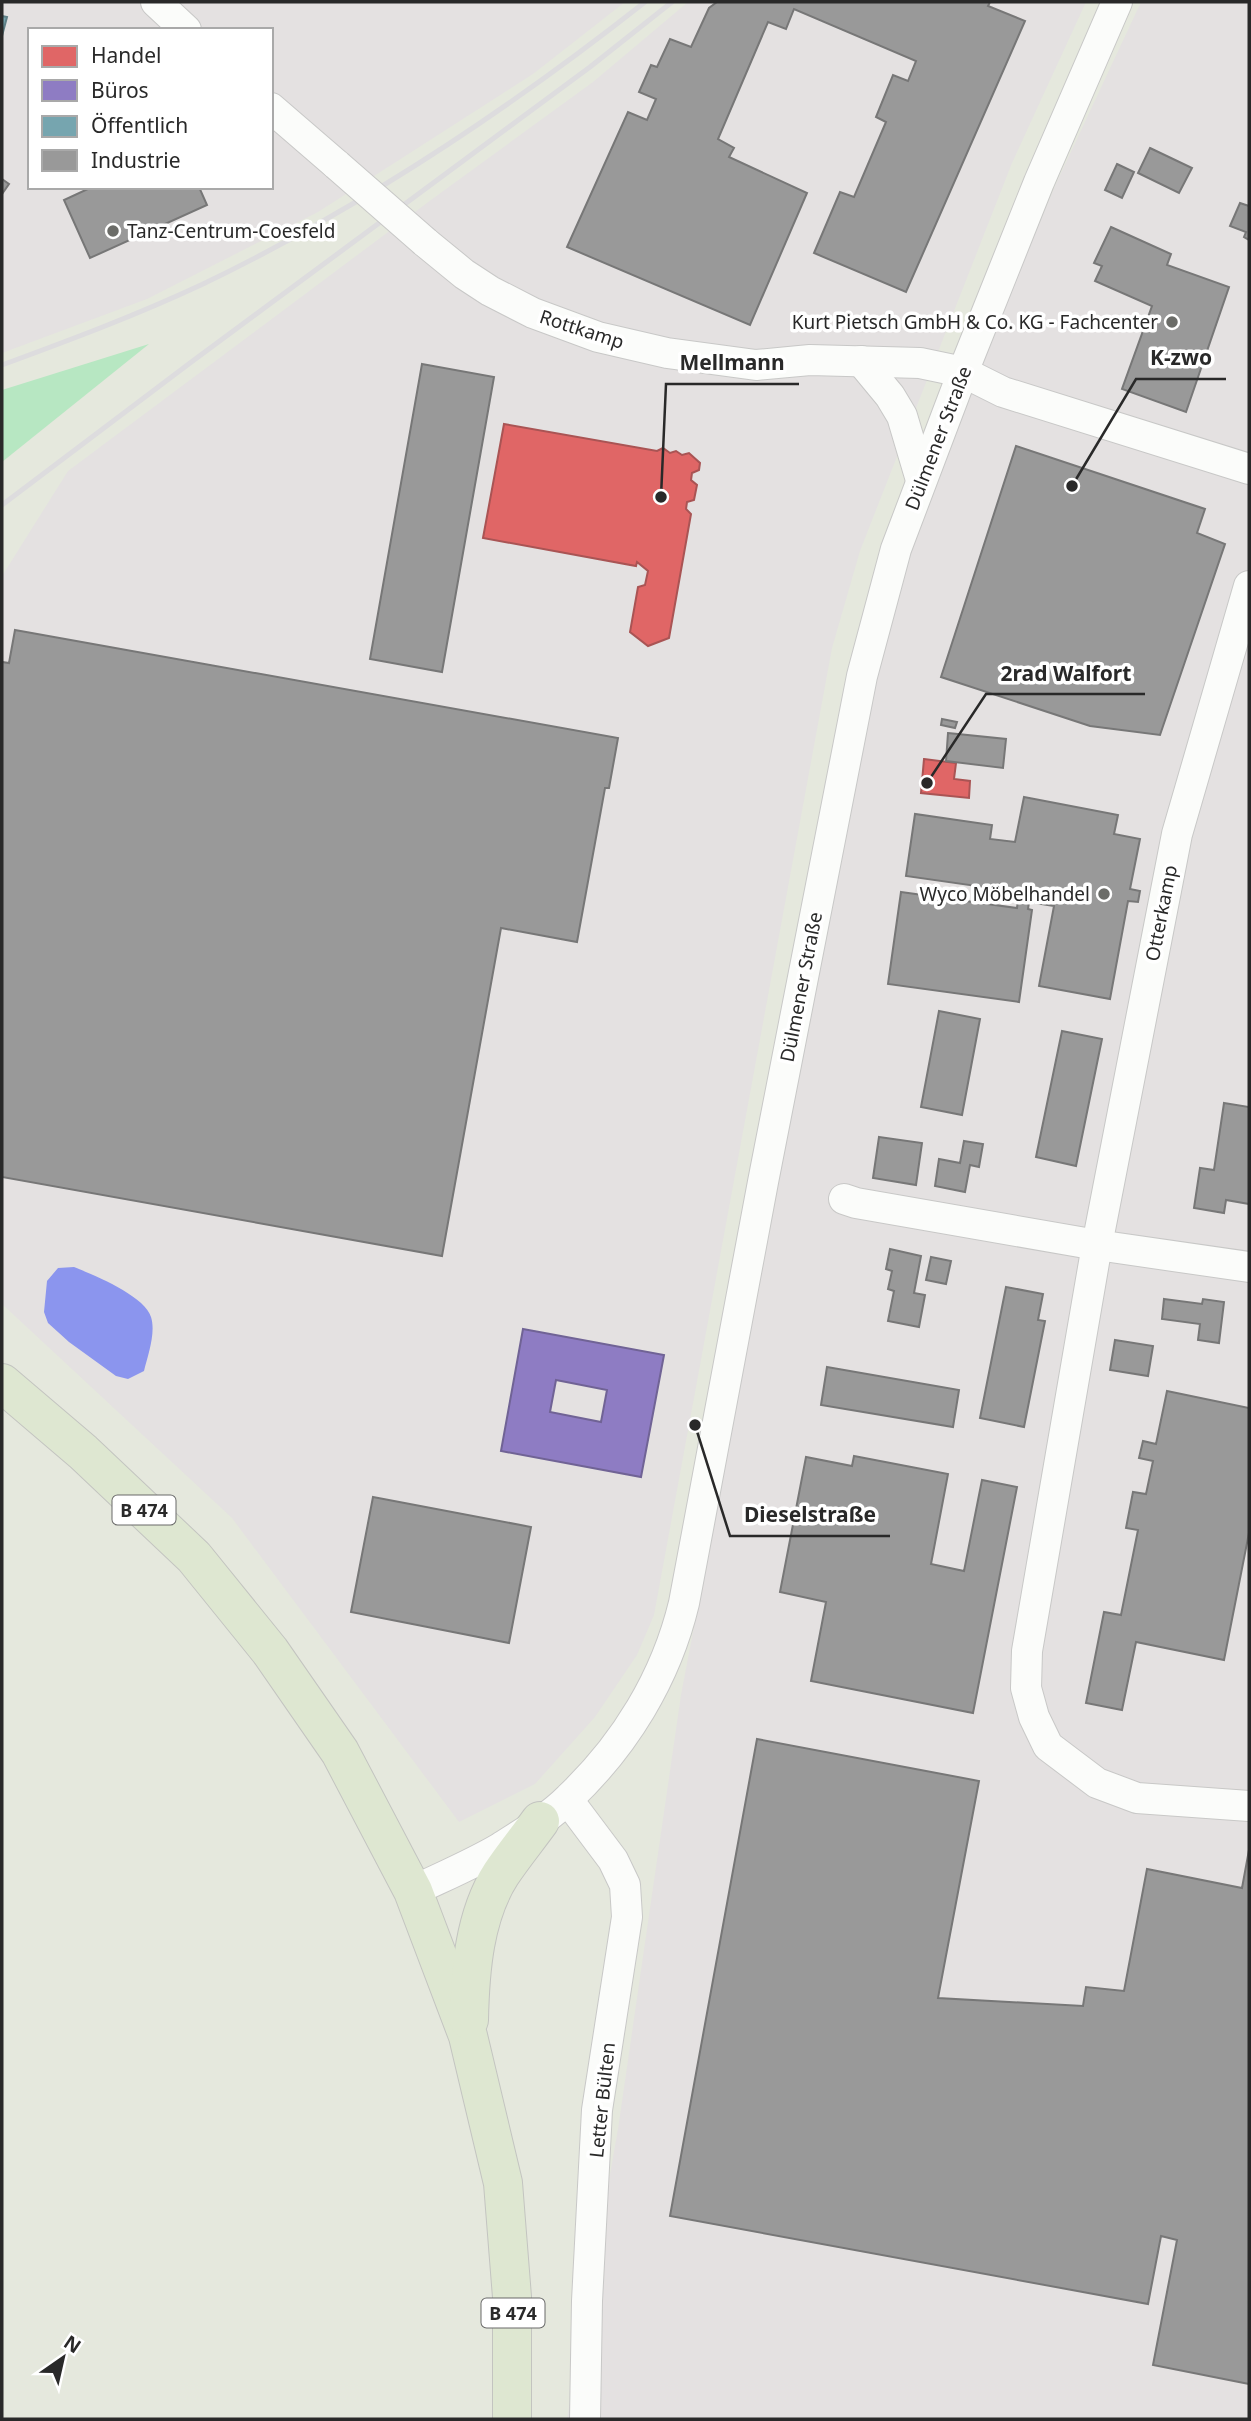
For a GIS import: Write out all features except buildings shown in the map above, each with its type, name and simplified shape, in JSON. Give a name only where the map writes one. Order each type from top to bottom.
[{"type":"main road","name":"B 474","points":[[2,1384],[83,1452],[194,1557],[270,1651],[340,1752],[414,1891],[468,2036],[503,2183],[513,2344],[512,2419]]},
{"type":"main road","points":[[468,2036],[470,1980],[485,1912],[500,1876],[554,1811]]},
{"type":"street","points":[[156,2],[184,28]]},
{"type":"street","name":"Dülmener Straße","points":[[414,1891],[497,1850],[554,1811],[604,1761],[637,1717],[657,1678],[680,1622],[862,676],[896,549],[1039,182],[1116,2]]},
{"type":"street","name":"Rottkamp","points":[[273,110],[464,274],[533,313],[598,337],[667,353],[756,365],[810,360],[920,363],[963,372],[1003,392],[1249,469]]},
{"type":"street","points":[[861,361],[890,396],[902,416],[921,480]]},
{"type":"street","name":"Otterkamp","points":[[1249,586],[1177,834],[1097,1245],[1027,1651],[1026,1688],[1034,1717],[1048,1746],[1097,1783],[1137,1798],[1249,1806]]},
{"type":"street","points":[[844,1199],[1097,1245],[1249,1267]]},
{"type":"street","name":"Letter Bülten","points":[[554,1811],[613,1860],[625,1885],[627,1917],[597,2110],[584,2419]]},
{"type":"shaded area","points":[[2,2],[625,2],[533,74],[318,212],[147,299],[2,353]]},
{"type":"shaded area","points":[[688,2],[1086,2],[1012,163],[860,551],[832,648],[654,1615],[637,1655],[595,1717],[535,1784],[459,1822],[232,1518],[2,1304],[2,576],[68,471],[593,82]]},
{"type":"shaded area","points":[[1141,2],[1249,2],[1249,2419],[567,2419],[618,2129],[681,1695],[897,563],[1055,186]]},
{"type":"green space","points":[[149,344],[2,462],[2,390]]},
{"type":"water","points":[[74,1267],[118,1287],[147,1309],[153,1330],[144,1371],[128,1379],[116,1376],[48,1323],[44,1312],[47,1281],[58,1268]]},
{"type":"railway","points":[[2,365],[103,327],[203,284],[319,223],[487,119],[645,2]]},
{"type":"railway","points":[[2,505],[590,67],[672,2]]},
{"type":"place","name":"Tanz-Centrum-Coesfeld","points":[[113,231]]},
{"type":"place","name":"Kurt Pietsch GmbH & Co. KG - Fachcenter","points":[[1172,322]]},
{"type":"place","name":"K-zwo","points":[[1072,486]]},
{"type":"place","name":"Mellmann","points":[[661,497]]},
{"type":"place","name":"2rad Walfort","points":[[927,783]]},
{"type":"place","name":"Wyco Möbelhandel","points":[[1104,894]]},
{"type":"place","name":"Dieselstraße","points":[[695,1425]]}]
